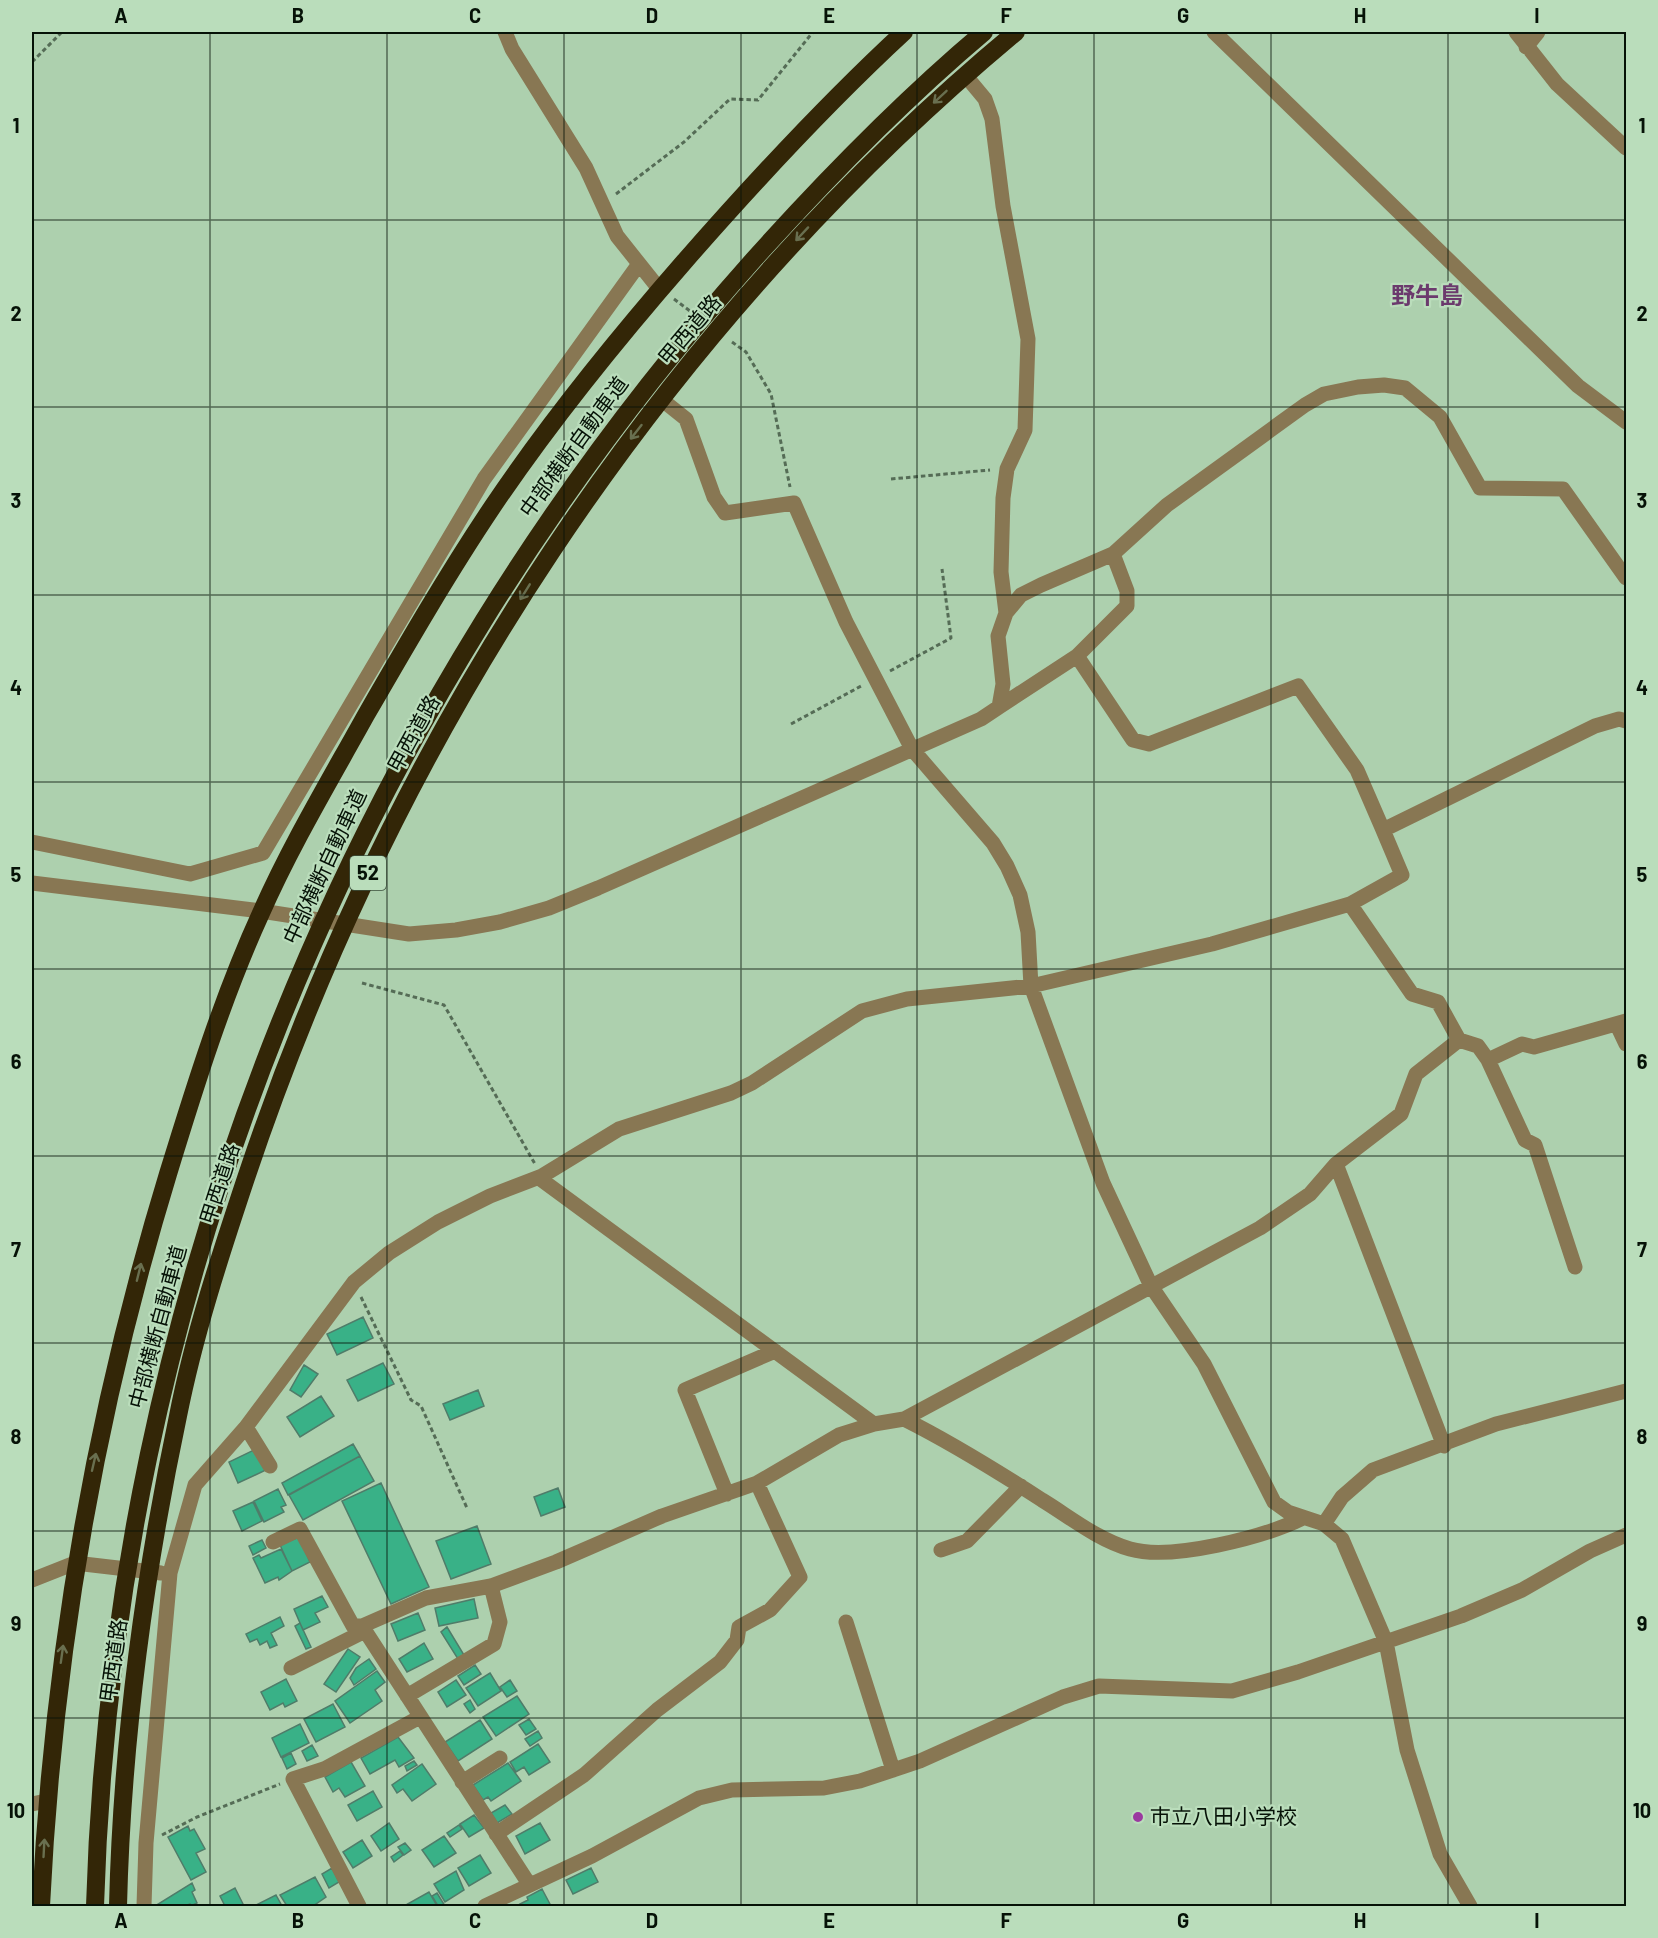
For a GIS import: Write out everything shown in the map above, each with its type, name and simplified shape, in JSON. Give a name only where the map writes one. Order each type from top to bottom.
[{"type":"highway","points":[[41,1906],[39,1802],[75,1563],[91,1475],[147,1242],[209,1049],[261,911],[326,786],[410,639],[493,506],[573,394],[762,172],[904,32]]},
{"type":"highway","name":"中部横断自動車道","points":[[95,1906],[105,1741],[119,1626],[137,1515],[160,1404],[187,1297],[218,1190],[255,1084],[345,871],[450,672],[576,479],[646,386],[800,209],[877,129],[984,32]]},
{"type":"highway","name":"甲西道路","points":[[118,1906],[129,1725],[149,1571],[178,1412],[218,1262],[266,1118],[344,924],[404,800],[471,678],[540,567],[613,460],[717,331],[798,238],[880,153],[1016,32]]},
{"type":"street","points":[[506,32],[512,50],[586,168],[616,237],[660,290]]},
{"type":"street","points":[[1214,32],[1578,386],[1626,422]]},
{"type":"street","points":[[1516,32],[1557,84],[1626,148]]},
{"type":"street","points":[[1526,47],[1538,32]]},
{"type":"street","points":[[965,75],[985,99],[992,119],[1003,206],[1028,339],[1024,430],[1007,469],[1003,498],[1000,572],[1006,613]]},
{"type":"street","points":[[32,842],[190,874],[263,853],[484,479],[639,264]]},
{"type":"street","points":[[999,707],[1003,684],[998,636],[1006,613],[1022,596],[1041,585],[1113,554],[1167,505],[1305,405],[1324,394],[1384,385],[1405,388],[1440,417],[1480,488],[1563,489],[1626,578]]},
{"type":"street","points":[[661,399],[686,419],[714,497],[725,513],[794,503],[846,622],[912,748],[993,843],[1007,866],[1020,894],[1028,932],[1031,986],[1103,1183],[1151,1286],[1204,1364],[1274,1502],[1303,1518],[1324,1524],[1342,1539],[1386,1642],[1407,1750],[1436,1844],[1470,1906]]},
{"type":"street","points":[[32,883],[261,911],[409,934],[456,930],[500,922],[549,908],[981,719],[1077,656],[1127,606],[1127,591],[1113,554]]},
{"type":"street","points":[[144,1906],[146,1843],[170,1574],[195,1485],[246,1427],[354,1282],[389,1253],[438,1222],[490,1196],[541,1177],[619,1129],[731,1093],[752,1083],[862,1011],[907,999],[1031,986],[1212,944],[1350,904],[1402,875],[1357,770],[1298,686],[1149,744],[1133,740],[1077,656]]},
{"type":"street","points":[[1383,830],[1595,726],[1619,719],[1626,721]]},
{"type":"street","points":[[1350,904],[1412,994],[1438,1002],[1459,1040],[1478,1046],[1488,1060],[1525,1140],[1535,1145],[1575,1267]]},
{"type":"street","points":[[1488,1060],[1521,1044],[1534,1047],[1622,1023],[1626,1044]]},
{"type":"street","points":[[291,1668],[426,1598],[491,1586],[556,1562],[662,1516],[757,1483],[839,1435],[874,1424],[904,1419],[1260,1228],[1310,1194],[1336,1164],[1401,1114],[1416,1074],[1459,1040]]},
{"type":"street","points":[[1336,1164],[1444,1446]]},
{"type":"street","points":[[541,1177],[874,1424]]},
{"type":"street","points":[[727,1494],[685,1390],[775,1350]]},
{"type":"street","points":[[1324,1524],[1342,1497],[1373,1470],[1444,1446],[1496,1425],[1626,1391]]},
{"type":"street","points":[[904,1419],[971,1455],[1097,1535],[1130,1549],[1155,1552],[1227,1542],[1285,1527],[1303,1518]]},
{"type":"street","points":[[246,1427],[270,1466]]},
{"type":"street","points":[[496,1834],[584,1774],[657,1710],[720,1662],[737,1640],[739,1627],[770,1610],[800,1577],[757,1483]]},
{"type":"street","points":[[942,1551],[967,1541],[1021,1486]]},
{"type":"street","points":[[273,1542],[300,1529],[352,1626],[363,1629],[528,1884]]},
{"type":"street","points":[[485,1906],[505,1902],[528,1884],[592,1856],[699,1798],[732,1790],[824,1788],[860,1781],[920,1761],[1063,1697],[1099,1686],[1232,1691],[1298,1672],[1461,1616],[1522,1590],[1590,1551],[1626,1535]]},
{"type":"street","points":[[32,1580],[75,1563],[170,1574]]},
{"type":"street","points":[[407,1696],[494,1644],[500,1622],[491,1586]]},
{"type":"street","points":[[846,1622],[893,1770]]},
{"type":"street","points":[[358,1906],[293,1779],[324,1769],[420,1717]]},
{"type":"street","points":[[462,1782],[500,1758]]},
{"type":"path","points":[[32,62],[62,32]]},
{"type":"path","points":[[602,204],[684,142],[730,99],[758,100],[813,32]]},
{"type":"path","points":[[660,290],[746,352],[771,394],[794,503]]},
{"type":"path","points":[[891,479],[1007,469]]},
{"type":"path","points":[[791,724],[951,638],[942,568]]},
{"type":"path","points":[[362,983],[444,1005],[541,1177]]},
{"type":"path","points":[[354,1282],[411,1400],[421,1407],[467,1508]]},
{"type":"path","points":[[146,1843],[197,1817],[293,1779]]},
{"type":"building","points":[[363,1317],[373,1338],[337,1355],[327,1334]]},
{"type":"building","points":[[383,1363],[394,1384],[358,1401],[347,1380]]},
{"type":"building","points":[[304,1365],[318,1374],[301,1397],[290,1390]]},
{"type":"building","points":[[478,1390],[484,1406],[450,1420],[443,1404]]},
{"type":"building","points":[[321,1396],[334,1416],[300,1437],[287,1417]]},
{"type":"building","points":[[353,1444],[360,1456],[288,1495],[282,1483]]},
{"type":"building","points":[[256,1449],[266,1470],[238,1483],[229,1462]]},
{"type":"building","points":[[360,1456],[374,1481],[303,1520],[289,1495]]},
{"type":"building","points":[[381,1483],[429,1587],[391,1604],[342,1501]]},
{"type":"building","points":[[558,1488],[565,1507],[541,1516],[534,1497]]},
{"type":"building","points":[[278,1489],[286,1505],[281,1507],[284,1512],[264,1522],[254,1501]]},
{"type":"building","points":[[253,1502],[262,1521],[242,1531],[233,1511]]},
{"type":"building","points":[[477,1526],[491,1564],[451,1579],[436,1541]]},
{"type":"building","points":[[299,1537],[310,1562],[292,1571],[280,1545]]},
{"type":"building","points":[[262,1540],[266,1548],[253,1555],[249,1546]]},
{"type":"building","points":[[281,1549],[292,1571],[279,1580],[278,1577],[265,1583],[253,1558],[259,1555],[261,1558]]},
{"type":"building","points":[[322,1596],[328,1607],[315,1613],[320,1622],[303,1630],[294,1609]]},
{"type":"building","points":[[474,1599],[478,1618],[439,1626],[435,1608]]},
{"type":"building","points":[[418,1613],[425,1630],[398,1641],[391,1624]]},
{"type":"building","points":[[280,1617],[284,1626],[271,1633],[277,1645],[270,1648],[267,1641],[260,1645],[257,1639],[250,1642],[246,1634]]},
{"type":"building","points":[[300,1623],[311,1647],[306,1649],[295,1626]]},
{"type":"building","points":[[447,1627],[464,1655],[458,1659],[441,1632]]},
{"type":"building","points":[[424,1643],[433,1659],[407,1672],[399,1659]]},
{"type":"building","points":[[348,1649],[360,1657],[336,1692],[324,1684]]},
{"type":"building","points":[[369,1659],[376,1669],[354,1685],[350,1678],[356,1668]]},
{"type":"building","points":[[475,1665],[481,1674],[464,1685],[458,1676]]},
{"type":"building","points":[[377,1671],[385,1682],[375,1690],[382,1701],[350,1723],[335,1701]]},
{"type":"building","points":[[490,1673],[501,1691],[478,1706],[466,1688]]},
{"type":"building","points":[[286,1679],[297,1701],[285,1707],[283,1703],[270,1710],[261,1692]]},
{"type":"building","points":[[456,1680],[466,1695],[447,1707],[438,1692]]},
{"type":"building","points":[[510,1680],[517,1691],[507,1697],[500,1687]]},
{"type":"building","points":[[517,1696],[529,1714],[496,1736],[483,1717]]},
{"type":"building","points":[[470,1700],[475,1709],[470,1713],[464,1704]]},
{"type":"building","points":[[333,1704],[345,1727],[316,1742],[304,1719]]},
{"type":"building","points":[[529,1719],[536,1729],[526,1735],[519,1725]]},
{"type":"building","points":[[480,1720],[492,1739],[458,1761],[445,1742]]},
{"type":"building","points":[[300,1724],[309,1743],[281,1757],[272,1738]]},
{"type":"building","points":[[538,1731],[542,1738],[530,1746],[525,1739]]},
{"type":"building","points":[[398,1737],[414,1758],[399,1767],[395,1760],[370,1774],[361,1758]]},
{"type":"building","points":[[538,1744],[550,1762],[529,1775],[524,1767],[516,1772],[510,1762]]},
{"type":"building","points":[[312,1745],[318,1756],[307,1761],[302,1751]]},
{"type":"building","points":[[291,1753],[296,1764],[287,1769],[282,1758]]},
{"type":"building","points":[[414,1761],[417,1765],[407,1771],[405,1766]]},
{"type":"building","points":[[351,1762],[365,1786],[345,1797],[339,1788],[333,1792],[325,1777]]},
{"type":"building","points":[[508,1763],[521,1781],[491,1801],[488,1797],[483,1800],[473,1785]]},
{"type":"building","points":[[422,1764],[436,1784],[412,1801],[403,1789],[397,1793],[392,1785]]},
{"type":"building","points":[[373,1791],[382,1807],[357,1821],[348,1805]]},
{"type":"building","points":[[505,1805],[512,1814],[497,1823],[491,1813]]},
{"type":"building","points":[[474,1815],[484,1828],[469,1837],[460,1824]]},
{"type":"building","points":[[389,1823],[399,1839],[381,1851],[371,1836]]},
{"type":"building","points":[[540,1823],[550,1840],[525,1854],[516,1836]]},
{"type":"building","points":[[459,1825],[462,1829],[450,1837],[447,1833]]},
{"type":"building","points":[[188,1826],[190,1831],[194,1829],[205,1849],[196,1853],[206,1872],[191,1880],[168,1837]]},
{"type":"building","points":[[444,1836],[456,1853],[434,1867],[422,1850]]},
{"type":"building","points":[[362,1840],[372,1856],[353,1868],[343,1852]]},
{"type":"building","points":[[405,1843],[411,1850],[404,1855],[398,1847]]},
{"type":"building","points":[[400,1851],[403,1855],[394,1862],[391,1857]]},
{"type":"building","points":[[480,1855],[491,1873],[469,1886],[458,1868]]},
{"type":"building","points":[[332,1868],[339,1882],[329,1888],[322,1874]]},
{"type":"building","points":[[591,1868],[598,1882],[573,1894],[566,1880]]},
{"type":"building","points":[[456,1871],[464,1890],[445,1902],[434,1884]]},
{"type":"building","points":[[315,1877],[326,1897],[313,1906],[287,1906],[280,1895]]},
{"type":"building","points":[[192,1883],[195,1890],[192,1892],[197,1903],[191,1906],[190,1904],[155,1906]]},
{"type":"building","points":[[235,1888],[244,1906],[225,1906],[220,1896]]},
{"type":"building","points":[[542,1889],[551,1906],[522,1906],[520,1904],[528,1900],[527,1897]]},
{"type":"building","points":[[429,1892],[437,1906],[404,1906]]},
{"type":"building","points":[[437,1893],[445,1906],[438,1906],[432,1896]]},
{"type":"building","points":[[276,1895],[282,1906],[254,1906]]},
{"type":"place","name":"市立八田小学校","points":[[1138,1817]]},
{"type":"district","name":"野牛島","points":[[1427,296]]}]
